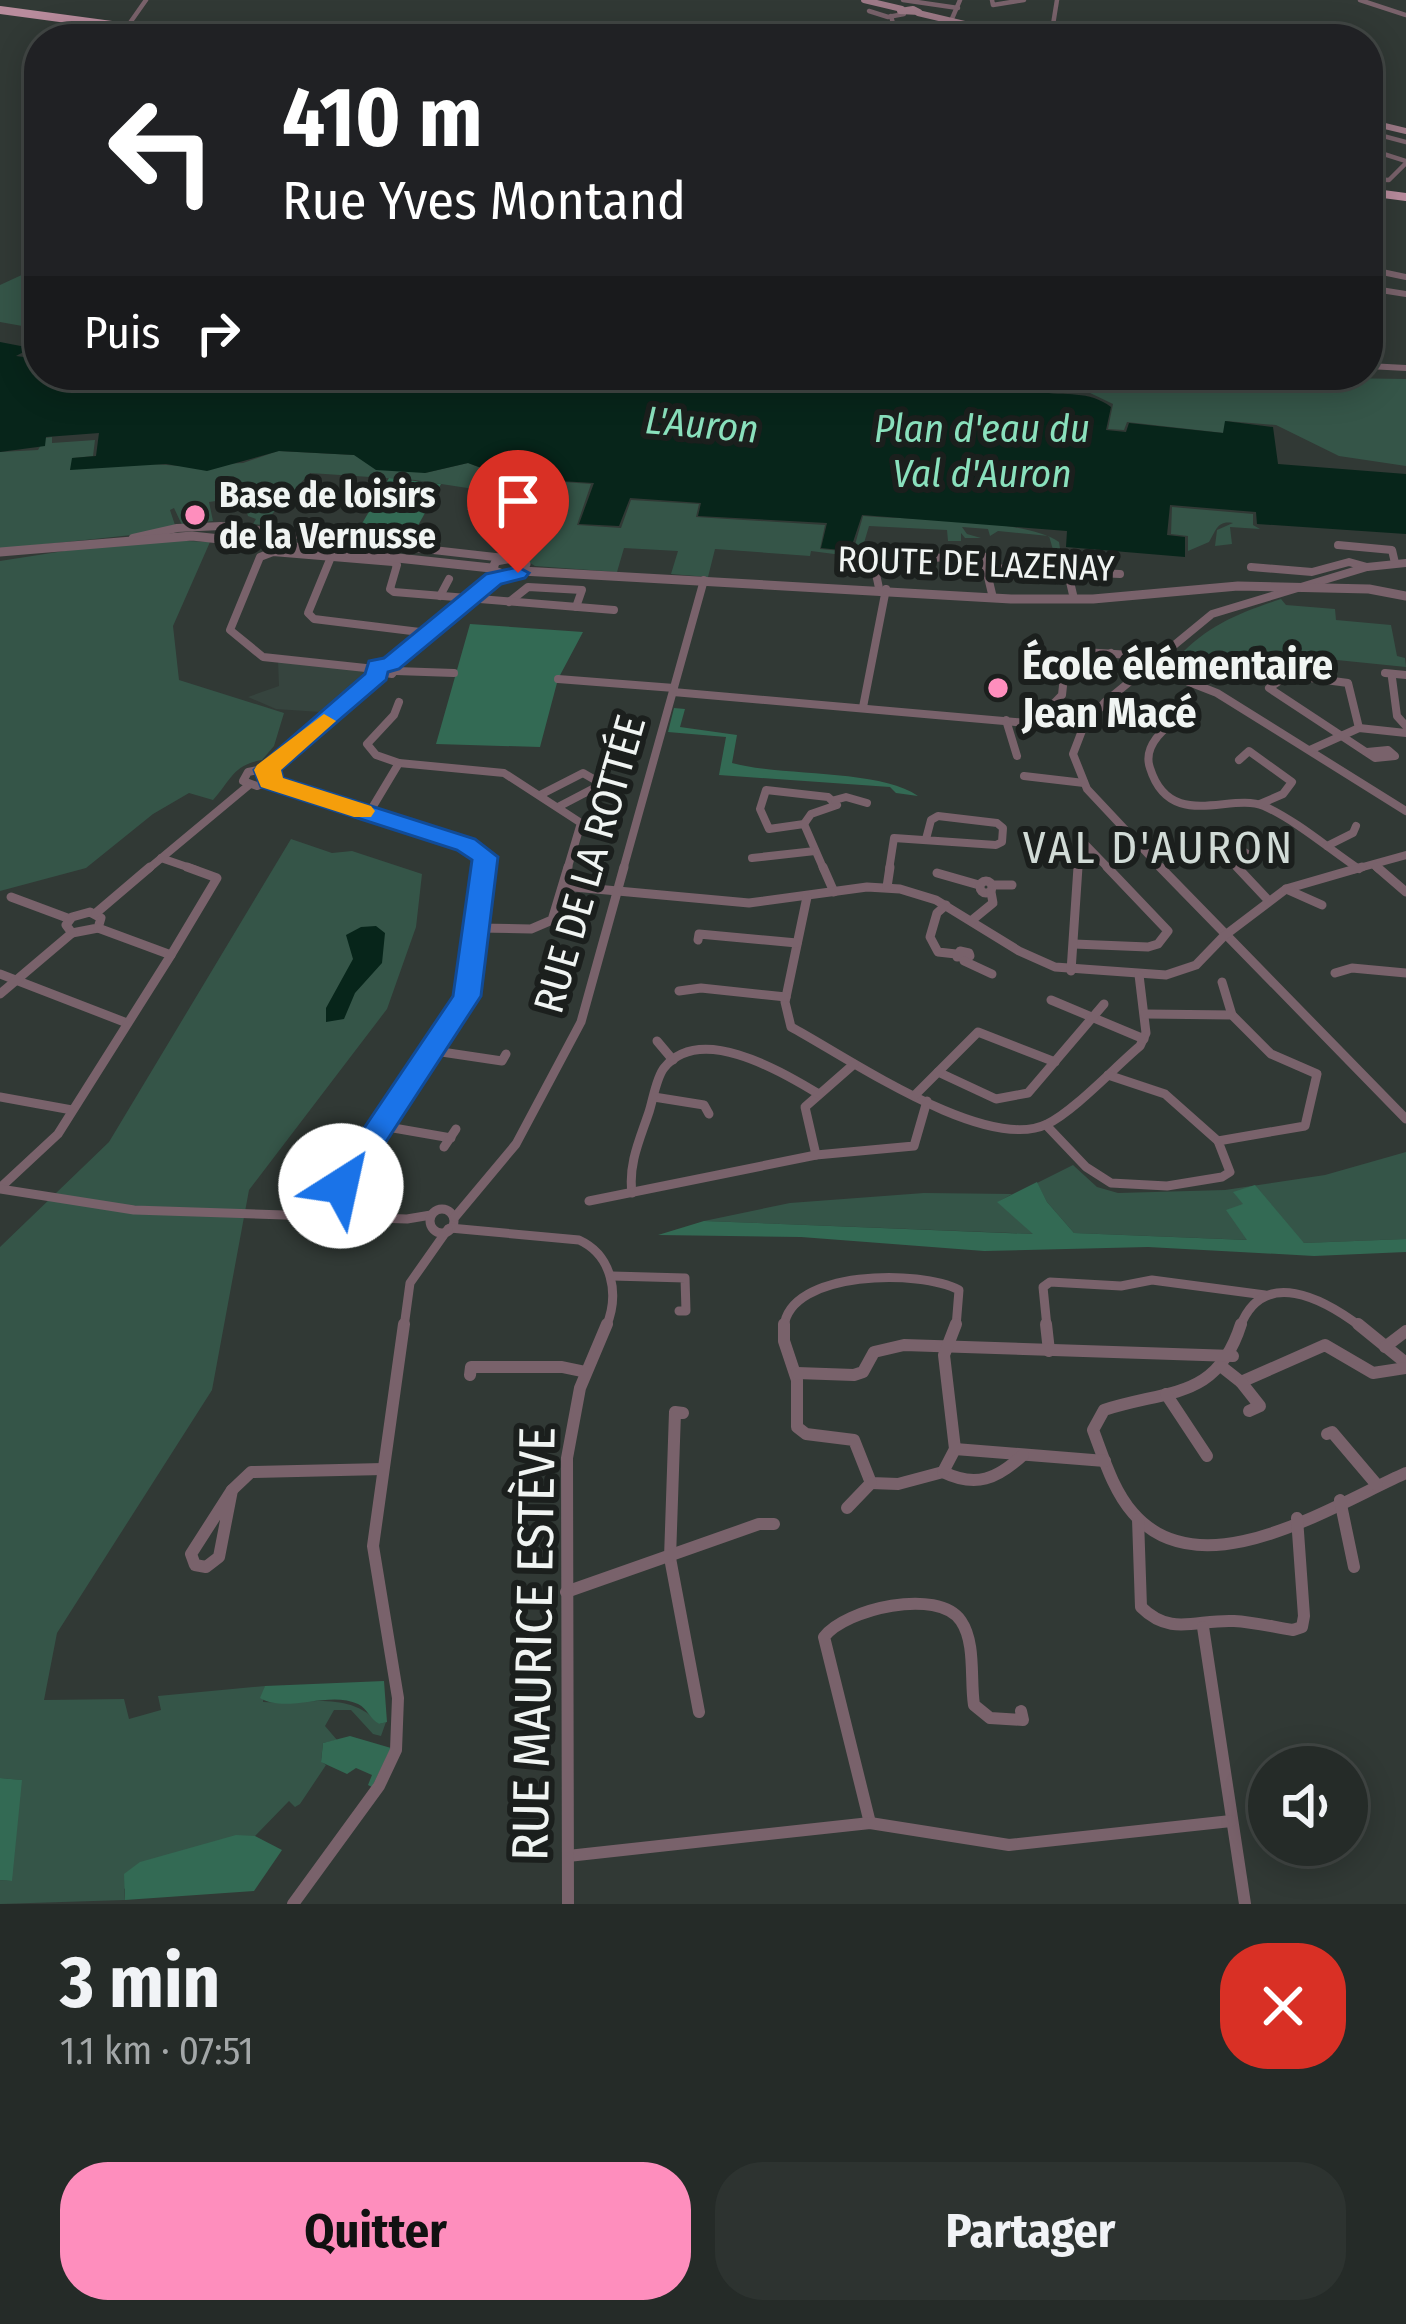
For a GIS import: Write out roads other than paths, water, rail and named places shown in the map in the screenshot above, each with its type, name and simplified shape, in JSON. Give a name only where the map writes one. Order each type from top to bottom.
[{"type":"main road","points":[[864,0],[961,24]]},
{"type":"main road","points":[[0,10],[105,24]]},
{"type":"street","points":[[992,0],[993,5],[1024,0]]},
{"type":"street","points":[[1360,0],[1406,15]]},
{"type":"street","points":[[868,11],[892,16],[903,8],[959,4],[951,21]]},
{"type":"street","points":[[917,11],[925,5]]},
{"type":"street","points":[[1002,5],[1018,10]]},
{"type":"street","points":[[892,16],[893,24]]},
{"type":"street","points":[[1383,180],[1389,180],[1406,162]]},
{"type":"street","points":[[0,552],[232,524],[381,539],[497,569],[524,568]]},
{"type":"street","points":[[166,532],[477,563],[497,569],[524,568]]},
{"type":"street","points":[[1338,544],[1392,550],[1401,563],[1367,567],[1212,614],[1083,728],[1073,754],[1084,783],[1225,936],[1406,1119]]},
{"type":"street","points":[[454,674],[393,668],[376,672],[263,657],[230,630],[265,553],[394,562],[390,591],[614,610]]},
{"type":"street","points":[[862,707],[882,589],[873,560],[983,556],[993,598]]},
{"type":"street","points":[[331,557],[308,614],[314,619],[428,633]]},
{"type":"street","points":[[1251,567],[1267,563],[1312,572],[1349,562],[1367,567]]},
{"type":"street","name":"ROUTE DE LAZENAY","points":[[524,568],[993,598],[1074,599],[1206,586],[1352,589],[1406,596]]},
{"type":"street","points":[[988,568],[1120,574]]},
{"type":"street","points":[[393,668],[497,569]]},
{"type":"street","points":[[1068,573],[1074,599]]},
{"type":"street","points":[[440,596],[449,579]]},
{"type":"street","name":"RUE DE LA ROTTÉE","points":[[293,1904],[379,1786],[396,1750],[398,1698],[373,1546],[410,1283],[429,1226],[454,1220],[516,1144],[581,1022],[704,580]]},
{"type":"street","points":[[508,602],[528,586],[582,590],[576,607]]},
{"type":"street","points":[[1034,722],[1062,695],[1065,667],[1084,652],[1130,655]]},
{"type":"street","points":[[1148,666],[1217,693],[1406,811]]},
{"type":"street","points":[[11,897],[70,919],[96,914],[249,785],[268,776],[376,672]]},
{"type":"street","points":[[1359,728],[1348,683],[1288,675],[1269,688],[1271,694],[1367,752]]},
{"type":"street","points":[[1406,675],[1388,675],[1397,716],[1406,729]]},
{"type":"street","points":[[558,679],[1083,728]]},
{"type":"street","points":[[399,702],[394,715],[367,744],[376,755],[399,763],[493,770],[581,823],[552,920],[544,926],[479,928]]},
{"type":"street","points":[[1183,716],[1154,740],[1148,757],[1158,785],[1185,806],[1229,811],[1283,794],[1292,782],[1249,751],[1239,760]]},
{"type":"street","points":[[1006,720],[1017,756]]},
{"type":"street","points":[[1310,750],[1359,728],[1406,729]]},
{"type":"street","points":[[368,813],[399,763]]},
{"type":"street","points":[[540,795],[584,772],[602,784],[558,807]]},
{"type":"street","points":[[249,785],[243,781],[245,774],[268,776],[466,844],[485,857],[467,996],[328,1206],[326,1217]]},
{"type":"street","points":[[1024,776],[1061,784],[1084,783]]},
{"type":"street","points":[[835,800],[836,808],[811,814],[804,824],[769,829],[760,809],[766,790],[867,803]]},
{"type":"street","points":[[1260,804],[1359,869]]},
{"type":"street","points":[[1185,806],[1188,820]]},
{"type":"street","points":[[887,887],[894,838],[996,845],[1002,842],[1003,828],[997,823],[938,816],[931,820],[926,839]]},
{"type":"street","points":[[804,824],[833,892]]},
{"type":"street","points":[[1327,847],[1353,833],[1355,826]]},
{"type":"street","points":[[1071,971],[1081,839],[1168,931],[1158,944],[1148,946],[1074,944]]},
{"type":"street","points":[[752,858],[814,851]]},
{"type":"street","points":[[563,886],[748,903],[887,887],[946,905],[1031,957],[1071,971],[1166,975],[1196,965],[1286,889],[1406,854]]},
{"type":"street","points":[[0,1188],[58,1134],[217,878],[161,858]]},
{"type":"street","points":[[1235,865],[1268,900]]},
{"type":"street","points":[[1375,866],[1406,892]]},
{"type":"street","points":[[938,873],[992,888],[1012,885]]},
{"type":"street","points":[[971,921],[993,903],[992,888]]},
{"type":"street","points":[[1286,889],[1322,905]]},
{"type":"street","points":[[807,897],[786,997],[785,1017],[791,1027],[854,1064],[984,1126],[1008,1131],[1046,1125],[1108,1075],[1144,1039],[1138,975]]},
{"type":"street","points":[[946,905],[937,913],[930,937],[938,952],[960,957],[992,974]]},
{"type":"street","points":[[96,914],[102,922],[98,928]]},
{"type":"street","points":[[70,919],[66,925],[72,933]]},
{"type":"street","points":[[0,994],[72,933],[98,928],[184,964]]},
{"type":"street","points":[[698,940],[700,934],[796,944]]},
{"type":"street","points":[[1335,973],[1352,968],[1406,974]]},
{"type":"street","points":[[0,974],[127,1023]]},
{"type":"street","points":[[1218,1141],[1305,1126],[1317,1074],[1271,1054],[1232,1015],[1222,982]]},
{"type":"street","points":[[679,991],[700,988],[786,997]]},
{"type":"street","points":[[1051,1000],[1144,1039]]},
{"type":"street","points":[[938,1072],[996,1099],[1014,1099],[1028,1093],[1104,1004]]},
{"type":"street","points":[[1145,1014],[1232,1015]]},
{"type":"street","points":[[589,1201],[816,1155],[914,1146],[921,1098],[938,1072],[978,1031],[1055,1062]]},
{"type":"street","points":[[657,1041],[673,1060]]},
{"type":"street","points":[[632,1193],[629,1173],[664,1068],[673,1060],[713,1050],[738,1051],[820,1094]]},
{"type":"street","points":[[434,1051],[504,1057],[494,1073]]},
{"type":"street","points":[[816,1155],[803,1116],[805,1107],[854,1064]]},
{"type":"street","points":[[1046,1125],[1096,1177],[1118,1185],[1226,1179],[1230,1172],[1218,1141],[1165,1094],[1108,1075]]},
{"type":"street","points":[[0,1097],[72,1110]]},
{"type":"street","points":[[654,1097],[704,1105],[709,1114]]},
{"type":"street","points":[[382,1126],[450,1138]]},
{"type":"street","points":[[0,1188],[134,1210],[429,1226],[454,1220],[498,1236],[579,1240],[601,1253],[612,1276],[685,1278],[686,1311],[679,1311]]},
{"type":"street","name":"RUE MAURICE ESTÈVE","points":[[568,1904],[568,1442],[586,1372],[610,1322],[612,1276]]},
{"type":"street","points":[[1049,1351],[1043,1287],[1050,1282],[1121,1286],[1152,1280],[1265,1295],[1293,1292],[1318,1299],[1406,1366],[1394,1375],[1368,1374],[1320,1345],[1241,1382]]},
{"type":"street","points":[[816,1284],[953,1285],[959,1290],[944,1355],[955,1449],[943,1472],[915,1482],[871,1483],[854,1440],[806,1434],[797,1427],[796,1373],[783,1335],[785,1315],[802,1292],[816,1284]]},
{"type":"street","points":[[1265,1295],[1246,1313],[1232,1356],[1222,1367],[1194,1385],[1113,1406],[1097,1416],[1093,1430],[1105,1461],[1138,1520],[1159,1534],[1208,1548],[1239,1543],[1406,1473]]},
{"type":"street","points":[[1385,1347],[1406,1331]]},
{"type":"street","points":[[796,1373],[854,1376],[863,1372],[874,1352],[887,1346],[1232,1356]]},
{"type":"street","points":[[470,1375],[471,1367],[562,1366],[586,1372]]},
{"type":"street","points":[[1222,1367],[1260,1406],[1249,1411]]},
{"type":"street","points":[[1166,1394],[1208,1456]]},
{"type":"street","points":[[683,1413],[675,1412],[670,1558],[699,1712]]},
{"type":"street","points":[[1327,1434],[1332,1432],[1377,1485]]},
{"type":"street","points":[[955,1449],[1105,1461]]},
{"type":"street","points":[[943,1472],[981,1484],[1000,1478],[1023,1455]]},
{"type":"street","points":[[232,1490],[219,1557],[206,1567],[195,1565],[191,1554],[232,1490],[258,1470],[383,1469]]},
{"type":"street","points":[[847,1508],[871,1483]]},
{"type":"street","points":[[1340,1501],[1354,1567]]},
{"type":"street","points":[[1138,1520],[1141,1607],[1160,1625],[1178,1630],[1231,1621],[1293,1630],[1302,1627],[1297,1518]]},
{"type":"street","points":[[566,1592],[759,1524],[774,1524]]},
{"type":"street","points":[[869,1822],[824,1637],[831,1624],[862,1608],[952,1611],[963,1626],[979,1713],[999,1720],[1023,1720],[1021,1711]]},
{"type":"street","points":[[1202,1627],[1233,1802],[1231,1821],[1244,1904]]},
{"type":"street","points":[[568,1856],[869,1822],[1009,1845],[1231,1821]]},
{"type":"water","name":"Plan d'eau du Val d'Auron","points":[[0,342],[24,347],[16,356],[24,357],[24,390],[1032,390],[1103,402],[1111,407],[1106,430],[1126,432],[1129,423],[1223,433],[1225,421],[1273,427],[1278,464],[1406,474],[1406,534],[1257,524],[1256,512],[1170,505],[1167,535],[1185,537],[1185,557],[1066,547],[1067,531],[862,515],[850,551],[821,548],[827,523],[698,516],[701,503],[630,498],[619,526],[579,524],[594,483],[508,478],[468,463],[425,473],[376,470],[354,455],[279,451],[207,471],[166,464],[70,470],[72,458],[96,456],[99,433],[46,437],[45,446],[0,452]]},
{"type":"water","points":[[376,926],[385,933],[382,963],[355,993],[344,1019],[326,1022],[326,1008],[353,959],[346,935]]},
{"type":"place","name":"Base de loisirs de la Vernusse","points":[[195,515]]},
{"type":"place","name":"École élémentaire Jean Macé","points":[[998,688]]},
{"type":"district","name":"VAL D'AURON","points":[[1159,847]]},
{"type":"water label","name":"L'Auron","points":[[702,424]]}]
